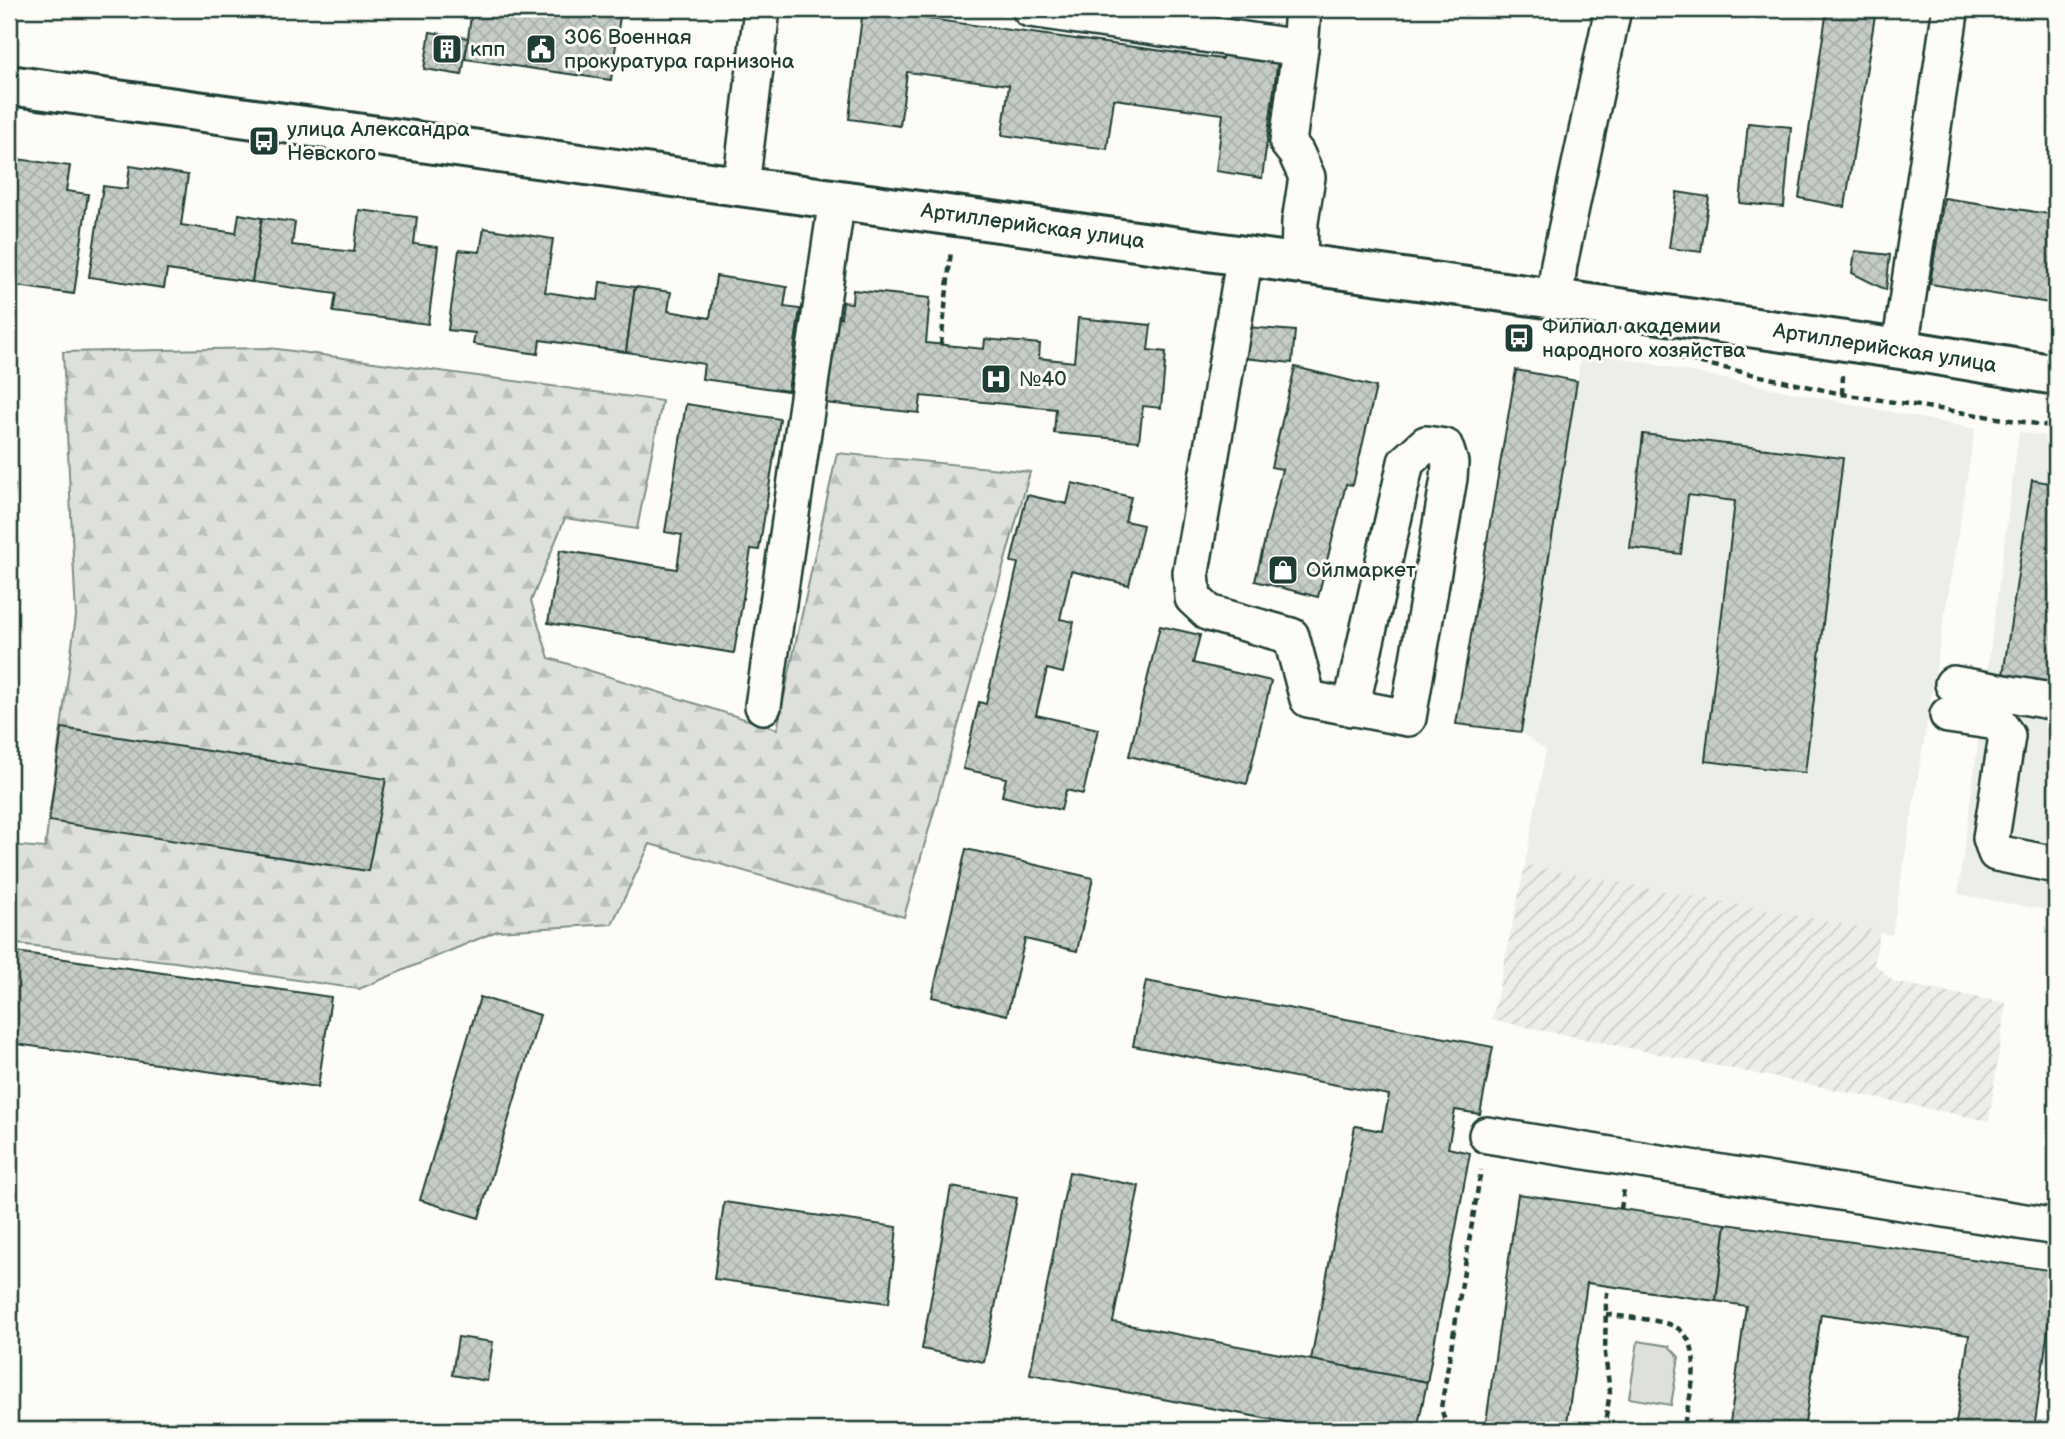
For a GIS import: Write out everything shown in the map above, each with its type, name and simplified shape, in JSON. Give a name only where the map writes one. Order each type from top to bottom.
[{"type":"main road","name":"Артиллерийская улица","points":[[9,85],[1245,255],[1900,349],[2056,375]]},
{"type":"street","points":[[741,186],[762,9]]},
{"type":"street","points":[[1030,9],[1300,48]]},
{"type":"street","points":[[1299,263],[1300,222],[1307,177],[1296,153],[1288,143],[1303,9]]},
{"type":"street","points":[[1555,299],[1562,251],[1613,9]]},
{"type":"street","points":[[1900,349],[1950,13]]},
{"type":"street","points":[[763,706],[837,199]]},
{"type":"street","points":[[1245,255],[1191,572],[1193,598],[1209,613],[1291,636],[1308,699],[1351,708],[1408,718],[1450,478],[1450,463],[1444,447],[1426,444],[1406,462],[1351,708]]},
{"type":"street","points":[[2056,702],[1951,700],[1997,722],[2007,736],[1990,838],[1996,853],[2056,865]]},
{"type":"street","points":[[1487,1135],[2056,1227]]},
{"type":"path","points":[[941,345],[952,243]]},
{"type":"path","points":[[1448,1430],[1441,1408],[1487,1135]]},
{"type":"path","points":[[1604,1430],[1610,1392],[1605,1354],[1608,1286]]},
{"type":"path","points":[[1606,1314],[1672,1326],[1689,1342],[1695,1362],[1684,1430]]},
{"type":"shaded area","points":[[1582,350],[1975,429],[1892,935],[1525,865],[1546,750],[1521,732]]},
{"type":"shaded area","points":[[2019,432],[2056,438],[2056,912],[1958,894]]},
{"type":"shaded area","points":[[1525,865],[1880,931],[1874,964],[1894,982],[2006,1003],[1989,1121],[1492,1020]]},
{"type":"green space","points":[[270,348],[662,401],[637,529],[565,518],[531,601],[549,658],[777,729],[837,453],[1030,472],[904,917],[650,844],[612,924],[497,931],[359,989],[175,962],[9,943],[9,845],[45,848],[76,616],[63,352]]},
{"type":"green space","points":[[1638,1341],[1669,1346],[1679,1357],[1671,1405],[1629,1398]]},
{"type":"building","points":[[177,9],[225,9],[224,17]]},
{"type":"building","name":"306 Военная прокуратура гарнизона","points":[[472,9],[621,9],[611,80],[465,59]]},
{"type":"building","points":[[863,9],[915,9],[914,17],[1222,59],[1223,44],[1279,52],[1262,178],[1216,171],[1223,114],[1114,99],[1107,149],[1002,135],[1009,85],[907,72],[900,126],[849,119]]},
{"type":"building","points":[[1827,9],[1876,9],[1845,207],[1799,198]]},
{"type":"building","name":"кпп","points":[[430,32],[468,38],[462,75],[424,69]]},
{"type":"building","points":[[1748,123],[1791,127],[1784,207],[1740,203]]},
{"type":"building","points":[[9,158],[70,166],[66,191],[88,194],[74,294],[9,285]]},
{"type":"building","points":[[130,166],[188,175],[181,225],[236,233],[239,214],[262,218],[252,282],[167,270],[164,288],[89,277],[103,186],[127,189]]},
{"type":"building","points":[[1677,192],[1709,197],[1701,252],[1669,248]]},
{"type":"building","points":[[1944,198],[2056,215],[2056,304],[1930,284]]},
{"type":"building","points":[[359,210],[417,217],[414,244],[438,247],[428,324],[333,312],[336,294],[252,282],[262,218],[295,222],[292,245],[354,252]]},
{"type":"building","points":[[484,228],[553,239],[545,292],[598,300],[600,282],[635,287],[626,352],[540,340],[538,354],[473,344],[475,333],[448,330],[459,250],[480,252]]},
{"type":"building","points":[[1855,251],[1890,255],[1886,290],[1852,273]]},
{"type":"building","points":[[716,276],[787,287],[784,307],[800,309],[788,391],[702,379],[704,364],[626,352],[635,287],[671,292],[668,311],[710,318]]},
{"type":"building","name":"№40","points":[[853,290],[930,298],[926,343],[984,349],[985,339],[1040,344],[1039,358],[1074,362],[1078,318],[1151,325],[1148,350],[1166,352],[1161,408],[1143,406],[1139,441],[1054,433],[1056,409],[921,396],[919,413],[825,403],[834,317],[841,318],[843,302],[852,303]]},
{"type":"building","points":[[1247,327],[1295,331],[1292,363],[1244,358]]},
{"type":"building","points":[[1295,367],[1376,387],[1353,485],[1346,484],[1318,597],[1255,581],[1282,469],[1271,467]]},
{"type":"building","points":[[1516,370],[1577,381],[1521,732],[1456,724]]},
{"type":"building","points":[[686,404],[780,419],[759,550],[751,549],[734,653],[548,623],[560,550],[677,569],[682,535],[665,532]]},
{"type":"building","points":[[1643,434],[1843,458],[1805,773],[1705,761],[1735,501],[1688,495],[1681,554],[1630,548]]},
{"type":"building","points":[[2032,480],[2056,484],[2056,690],[2002,682]]},
{"type":"building","points":[[1072,483],[1131,497],[1125,521],[1143,525],[1129,585],[1071,571],[1060,619],[1074,622],[1063,673],[1047,669],[1036,715],[1098,729],[1083,794],[1066,790],[1061,810],[1002,796],[1006,778],[963,769],[979,702],[986,704],[1018,563],[1011,562],[1027,495],[1067,504]]},
{"type":"building","points":[[9,484],[15,485],[9,534]]},
{"type":"building","points":[[1160,626],[1200,635],[1193,663],[1271,681],[1247,784],[1129,756]]},
{"type":"building","points":[[62,728],[386,779],[368,871],[49,821]]},
{"type":"building","points":[[966,849],[1093,878],[1077,951],[1025,939],[1007,1015],[932,997]]},
{"type":"building","points":[[9,951],[331,997],[318,1087],[9,1043]]},
{"type":"building","points":[[1146,981],[1493,1047],[1480,1114],[1455,1110],[1448,1148],[1470,1153],[1427,1382],[1311,1360],[1355,1126],[1382,1131],[1389,1095],[1133,1046]]},
{"type":"building","points":[[480,997],[540,1015],[479,1218],[420,1200]]},
{"type":"building","points":[[1069,1172],[1139,1186],[1113,1322],[1427,1382],[1417,1430],[1327,1430],[1030,1374]]},
{"type":"building","points":[[951,1187],[1017,1198],[984,1362],[922,1349]]},
{"type":"building","points":[[1518,1194],[1726,1224],[1716,1301],[1587,1283],[1566,1430],[1485,1430]]},
{"type":"building","points":[[724,1202],[897,1227],[889,1303],[714,1279]]},
{"type":"building","points":[[1726,1224],[2056,1271],[2034,1430],[1955,1430],[1969,1335],[1821,1314],[1804,1430],[1729,1430],[1746,1306],[1716,1301]]},
{"type":"building","points":[[458,1337],[493,1342],[487,1381],[452,1375]]},
{"type":"place","name":"кпп","points":[[447,49]]},
{"type":"place","name":"306 Военная прокуратура гарнизона","points":[[541,49]]},
{"type":"place","name":"улица Александра Невского","points":[[264,141]]},
{"type":"place","name":"Филиал академии народного хозяйства","points":[[1519,338]]},
{"type":"place","name":"№40","points":[[996,379]]},
{"type":"place","name":"Ойлмаркет","points":[[1283,570]]}]
